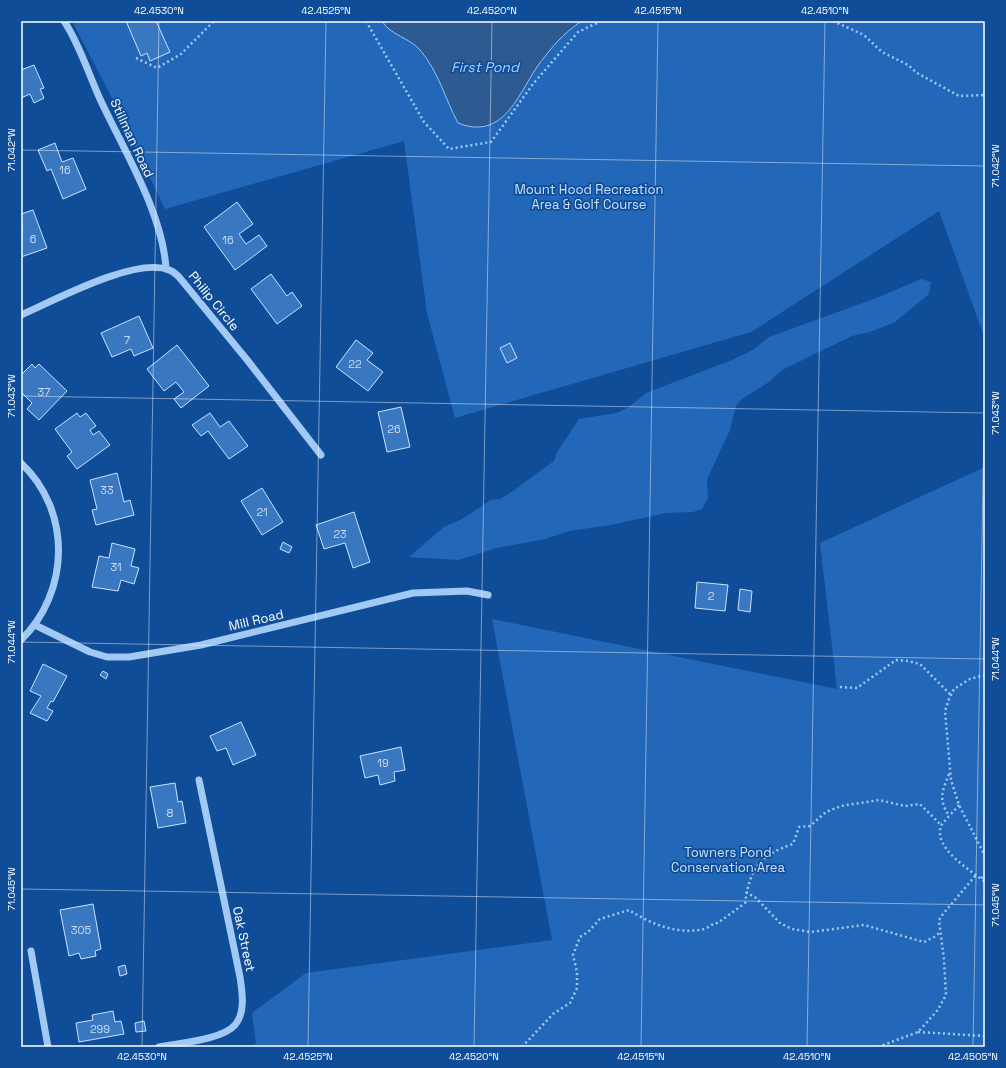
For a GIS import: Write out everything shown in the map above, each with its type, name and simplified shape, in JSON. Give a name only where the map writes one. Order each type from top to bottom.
[{"type":"street","name":"Stillman Road","points":[[64,21],[83,55],[96,90],[144,192],[156,224],[166,269]]},
{"type":"street","points":[[21,315],[112,275],[144,269],[166,269]]},
{"type":"street","name":"Philip Circle","points":[[166,269],[179,277],[248,361],[320,455]]},
{"type":"street","points":[[21,463],[35,478],[48,501],[59,540],[59,560],[56,579],[45,608],[35,625],[21,640]]},
{"type":"street","name":"Mill Road","points":[[35,625],[90,652],[107,657],[129,657],[201,645],[413,593],[467,592],[488,595]]},
{"type":"street","name":"Oak Street","points":[[159,1047],[222,1034],[235,1025],[241,1009],[240,977],[199,780]]},
{"type":"street","points":[[31,951],[48,1047]]},
{"type":"path","points":[[178,21],[222,21]]},
{"type":"path","points":[[136,58],[157,68],[181,54],[214,21]]},
{"type":"path","points":[[366,21],[424,122],[449,149],[491,142],[533,84],[578,32],[601,21]]},
{"type":"path","points":[[833,21],[864,35],[882,52],[908,65],[917,73],[958,96],[985,95]]},
{"type":"path","points":[[840,687],[857,688],[896,660],[908,660],[920,664],[951,694]]},
{"type":"path","points":[[985,675],[970,679],[954,689],[946,711],[951,780],[960,805],[985,856]]},
{"type":"path","points":[[949,816],[943,806],[941,793],[950,772]]},
{"type":"path","points":[[522,1047],[553,1014],[570,1003],[577,988],[577,972],[573,955],[580,937],[588,932],[600,920],[629,910],[648,922],[668,928],[684,930],[706,929],[744,903],[746,892],[762,858],[778,849],[793,844],[799,827],[810,826],[826,812],[841,806],[879,800],[904,806],[920,804],[941,825]]},
{"type":"path","points":[[960,805],[941,825],[940,837],[944,848],[985,882]]},
{"type":"path","points":[[918,1032],[937,1011],[946,995],[940,920],[943,914],[976,874]]},
{"type":"path","points":[[981,878],[985,876]]},
{"type":"path","points":[[746,892],[756,898],[780,923],[792,930],[810,932],[864,925],[924,942],[936,936],[940,932]]},
{"type":"path","points":[[878,1047],[918,1032],[985,1036]]},
{"type":"green space","name":"Mount Hood Recreation Area & Golf Course","points":[[72,21],[985,21],[985,339],[939,211],[751,332],[455,418],[427,313],[404,141],[165,209],[110,94]]},
{"type":"green space","points":[[921,279],[931,282],[929,294],[895,322],[870,332],[852,336],[782,370],[769,382],[742,399],[736,406],[730,430],[707,479],[708,498],[702,509],[693,512],[666,513],[611,525],[569,531],[545,539],[497,548],[458,560],[409,557],[444,527],[462,519],[491,500],[500,499],[510,493],[554,461],[557,452],[579,419],[617,413],[629,407],[646,393],[732,360],[753,350],[769,337],[879,297]]},
{"type":"green space","name":"Towners Pond Conservation Area","points":[[985,467],[985,1047],[240,1047],[256,1044],[252,1013],[306,973],[552,940],[492,619],[837,689],[820,543]]},
{"type":"water","name":"First Pond","points":[[382,21],[582,21],[557,42],[537,67],[516,102],[498,121],[487,126],[474,127],[458,123],[437,76],[427,58],[416,46],[390,30]]},
{"type":"building","points":[[126,21],[156,21],[170,52],[150,61],[147,53],[141,56]]},
{"type":"building","points":[[34,65],[44,88],[40,89],[44,98],[34,103],[30,94],[21,98],[21,70]]},
{"type":"building","points":[[55,143],[62,162],[73,158],[86,189],[63,199],[51,169],[47,171],[38,150]]},
{"type":"building","points":[[237,202],[253,224],[239,234],[246,244],[259,235],[267,246],[235,270],[204,227]]},
{"type":"building","points":[[33,210],[47,248],[21,257],[21,214]]},
{"type":"building","points":[[271,274],[287,296],[292,292],[302,306],[277,324],[251,289]]},
{"type":"building","points":[[139,316],[153,348],[134,356],[131,349],[112,357],[101,333]]},
{"type":"building","points":[[356,340],[373,353],[367,360],[383,372],[368,391],[336,367]]},
{"type":"building","points":[[510,343],[517,358],[507,363],[500,348]]},
{"type":"building","points":[[177,345],[209,386],[181,408],[174,399],[184,392],[176,382],[164,391],[147,369]]},
{"type":"building","points":[[32,364],[35,368],[39,364],[67,391],[39,420],[27,409],[32,403],[21,392],[21,375]]},
{"type":"building","points":[[401,407],[410,447],[387,452],[378,412]]},
{"type":"building","points":[[77,413],[80,417],[86,413],[96,426],[90,430],[93,435],[99,431],[110,445],[77,469],[67,456],[72,452],[55,429]]},
{"type":"building","points":[[210,413],[220,427],[229,421],[248,446],[229,459],[208,431],[201,436],[192,425]]},
{"type":"building","points":[[117,473],[124,502],[130,500],[134,515],[96,525],[92,510],[97,509],[90,480]]},
{"type":"building","points":[[262,488],[283,522],[262,535],[241,501]]},
{"type":"building","points":[[354,512],[370,562],[353,568],[345,543],[324,549],[316,525]]},
{"type":"building","points":[[283,542],[292,547],[289,553],[280,549]]},
{"type":"building","points":[[112,543],[135,549],[131,566],[139,568],[134,584],[121,580],[118,591],[92,587],[99,556],[109,558]]},
{"type":"building","points":[[697,582],[728,585],[725,611],[695,608]]},
{"type":"building","points":[[740,589],[752,591],[750,612],[738,610]]},
{"type":"building","points":[[43,664],[67,676],[53,702],[51,701],[47,708],[53,711],[47,721],[30,713],[41,696],[30,691]]},
{"type":"building","points":[[103,671],[108,674],[106,679],[100,675]]},
{"type":"building","points":[[241,722],[256,755],[233,765],[226,748],[217,751],[210,736]]},
{"type":"building","points":[[401,747],[405,770],[394,772],[395,781],[380,785],[378,775],[365,778],[360,756]]},
{"type":"building","points":[[175,783],[178,802],[182,801],[186,823],[158,828],[150,787]]},
{"type":"building","points":[[93,904],[101,949],[95,951],[96,956],[81,959],[79,953],[69,956],[60,910]]},
{"type":"building","points":[[125,965],[127,974],[120,976],[118,967]]},
{"type":"building","points":[[113,1011],[115,1022],[121,1021],[124,1034],[79,1042],[76,1023],[93,1020],[92,1015]]},
{"type":"building","points":[[144,1021],[146,1031],[136,1032],[135,1023]]}]
